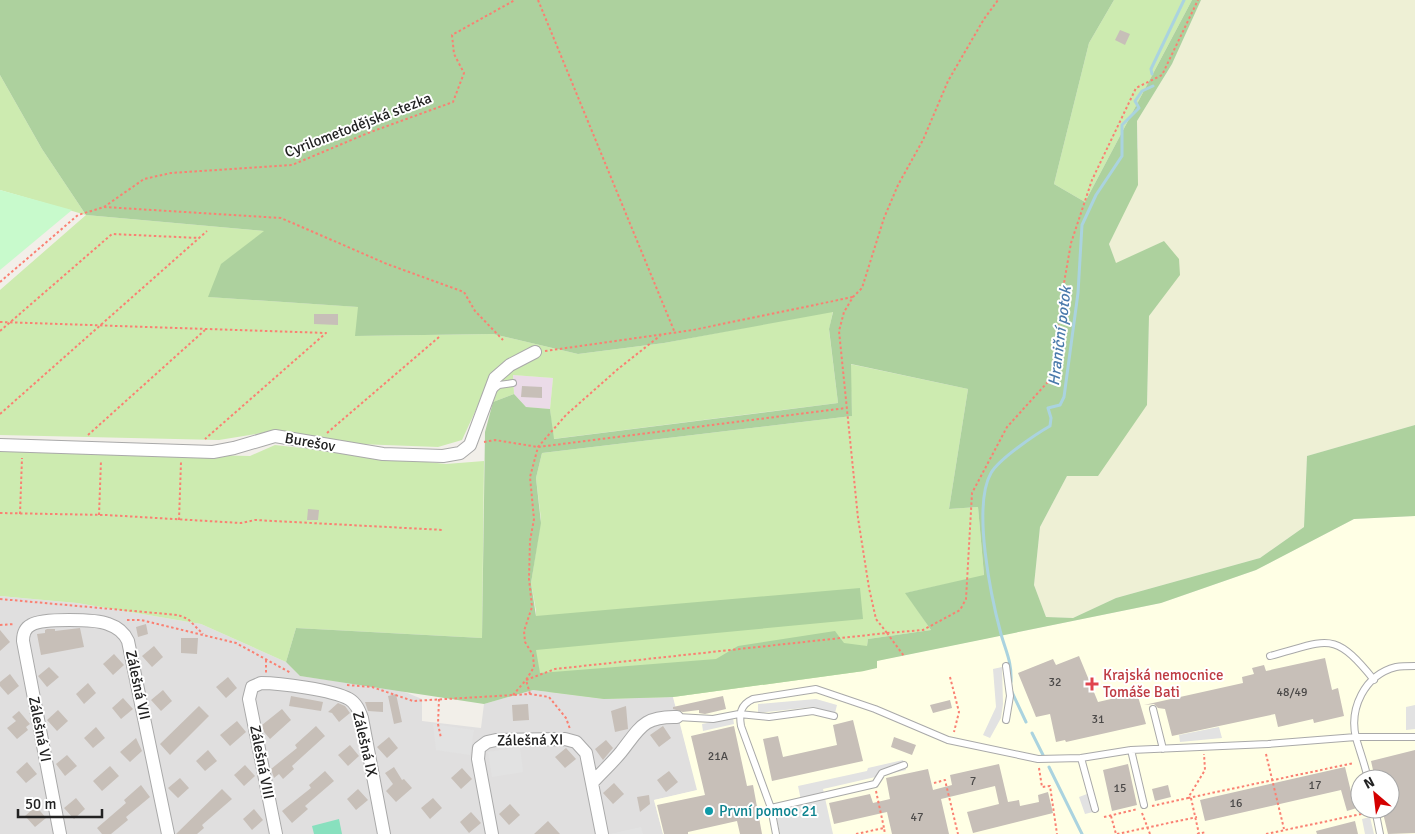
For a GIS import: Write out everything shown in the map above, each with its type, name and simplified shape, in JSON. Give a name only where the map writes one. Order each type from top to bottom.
[{"type":"street","points":[[470,445],[496,378],[510,365],[535,352]]},
{"type":"street","name":"Burešov","points":[[0,444],[213,452],[275,436],[383,454],[443,456],[460,453],[470,445]]},
{"type":"street","points":[[28,628],[39,622],[72,621],[103,622],[119,629]]},
{"type":"street","name":"Zálešná VI","points":[[28,628],[23,641],[60,834]]},
{"type":"street","name":"Zálešná VII","points":[[119,629],[127,637],[131,647],[168,834]]},
{"type":"street","name":"Zálešná IX","points":[[250,691],[261,683],[280,684],[341,696],[353,702],[362,718],[384,834]]},
{"type":"street","name":"Zálešná VIII","points":[[250,691],[276,834]]},
{"type":"street","points":[[592,784],[621,752],[640,726],[655,718],[677,717]]},
{"type":"street","name":"Zálešná XI","points":[[492,834],[478,759],[479,748],[487,742],[496,740],[565,739],[576,742],[586,753],[602,834]]},
{"type":"lane","points":[[490,392],[499,385],[513,383]]},
{"type":"lane","points":[[1270,656],[1325,642],[1336,644],[1347,649],[1374,680]]},
{"type":"lane","points":[[1006,666],[1010,696],[1006,720]]},
{"type":"lane","points":[[1366,769],[1356,737],[1357,703],[1365,688],[1382,673],[1395,667],[1415,666]]},
{"type":"lane","points":[[776,834],[771,808],[741,726],[739,714],[746,703],[753,699],[816,689],[875,710],[948,740],[1038,759],[1081,758],[1131,750],[1263,744],[1356,737],[1415,737]]},
{"type":"lane","points":[[1154,709],[1163,749]]},
{"type":"lane","points":[[677,717],[713,719],[739,714],[769,717],[813,711],[834,716]]},
{"type":"lane","points":[[1131,750],[1147,806]]},
{"type":"lane","points":[[1081,758],[1095,809]]},
{"type":"lane","points":[[771,808],[875,784],[882,773],[904,765]]},
{"type":"lane","points":[[1377,819],[1380,834]]},
{"type":"path","name":"Cyrilometodějská stezka","points":[[0,282],[78,215],[104,207],[144,179],[171,173],[292,165],[368,133],[453,102],[464,73],[454,54],[452,35],[515,0]]},
{"type":"path","points":[[538,0],[675,333]]},
{"type":"path","points":[[904,656],[876,619],[858,518],[839,331],[844,312],[853,297],[862,288],[884,218],[923,140],[948,81],[984,19],[998,0]]},
{"type":"path","points":[[526,680],[555,669],[923,630],[960,610],[966,599],[972,493],[1007,427],[1055,374],[1061,300],[1071,243],[1092,180],[1136,88],[1162,75],[1198,0]]},
{"type":"path","points":[[104,207],[281,218],[387,264],[464,292],[475,311],[503,340]]},
{"type":"path","points":[[0,414],[208,231]]},
{"type":"path","points":[[0,331],[112,234],[199,238]]},
{"type":"path","points":[[535,352],[675,333],[853,297]]},
{"type":"path","points":[[0,322],[326,333],[187,451],[179,520]]},
{"type":"path","points":[[75,447],[206,329]]},
{"type":"path","points":[[513,695],[526,680],[534,666],[533,655],[525,642],[524,631],[532,607],[529,579],[530,541],[534,519],[530,477],[538,447],[566,415],[618,369],[661,335]]},
{"type":"path","points":[[325,435],[439,337]]},
{"type":"path","points":[[470,445],[496,440],[538,447],[847,408]]},
{"type":"path","points":[[20,514],[23,445]]},
{"type":"path","points":[[99,515],[102,448]]},
{"type":"path","points":[[0,513],[99,515],[241,523],[255,520],[444,530]]},
{"type":"path","points":[[0,599],[178,615],[188,619],[203,634]]},
{"type":"path","points":[[119,629],[126,620],[141,620],[203,634],[236,643],[296,676]]},
{"type":"path","points":[[0,625],[14,624],[28,628]]},
{"type":"path","points":[[948,740],[957,728],[959,712],[950,677]]},
{"type":"path","points":[[526,680],[530,694]]},
{"type":"path","points":[[343,684],[372,688],[413,701],[530,694],[549,697],[566,718],[576,742]]},
{"type":"path","points":[[439,699],[438,724],[441,738]]},
{"type":"path","points":[[1263,744],[1284,830]]},
{"type":"path","points":[[1203,747],[1205,770],[1190,798],[1196,817],[1198,834],[1206,832]]},
{"type":"path","points":[[1038,759],[1042,787],[1050,786],[1057,834]]},
{"type":"path","points":[[1147,806],[1364,760]]},
{"type":"path","points":[[934,782],[945,780],[958,834]]},
{"type":"path","points":[[875,784],[885,834]]},
{"type":"path","points":[[1104,817],[1140,809],[1150,834]]},
{"type":"path","points":[[1266,834],[1350,815]]},
{"type":"path","points":[[1111,816],[1115,834],[1196,817]]},
{"type":"path","points":[[856,834],[884,828]]},
{"type":"shaded area","points":[[1201,0],[1415,0],[1415,425],[1307,456],[1304,527],[1260,558],[1116,598],[1073,618],[1046,617],[1034,585],[1040,527],[1067,476],[1147,405],[1149,316],[1179,275],[1164,241],[1116,264],[1109,244],[1119,223],[1138,147],[1137,121],[1172,64]]},
{"type":"shaded area","points":[[513,375],[553,378],[550,409],[526,407],[514,394]]},
{"type":"shaded area","name":"Krajská nemocnice Tomáše Bati","points":[[1415,516],[1415,834],[663,834],[654,800],[697,790],[673,697],[876,668],[876,661],[1161,603],[1256,570],[1354,519]]},
{"type":"shaded area","points":[[0,596],[77,603],[201,624],[286,662],[300,676],[400,690],[422,699],[422,721],[481,728],[484,704],[533,690],[604,699],[673,697],[698,790],[654,800],[663,834],[0,834]]},
{"type":"shaded area","points":[[1002,667],[1003,704],[1001,718],[990,738],[983,735],[996,707],[993,669]]},
{"type":"shaded area","points":[[816,699],[837,705],[835,713],[813,707],[758,713],[758,704]]},
{"type":"shaded area","points":[[1415,705],[1415,729],[1406,730],[1406,707]]},
{"type":"shaded area","points":[[733,718],[734,724],[703,731],[702,724]]},
{"type":"shaded area","points":[[433,724],[474,730],[470,755],[436,750]]},
{"type":"shaded area","points":[[1219,727],[1222,738],[1180,742],[1179,735]]},
{"type":"shaded area","points":[[520,747],[523,772],[492,777],[488,752]]},
{"type":"shaded area","points":[[903,760],[906,770],[823,789],[833,834],[780,834],[775,810],[802,805],[798,786],[867,771],[868,768]]},
{"type":"shaded area","points":[[1087,794],[1093,812],[1085,814],[1079,797]]},
{"type":"shaded area","points":[[1362,819],[1370,819],[1374,834],[1365,834]]},
{"type":"shaded area","points":[[641,827],[643,834],[610,834]]},
{"type":"green space","points":[[0,0],[1114,0],[1089,43],[1054,184],[1085,202],[1192,0],[1201,0],[1172,64],[1137,121],[1138,185],[1109,244],[1116,263],[1164,241],[1179,259],[1180,275],[1149,316],[1147,405],[1098,476],[1067,476],[1040,527],[1034,585],[1046,617],[1073,618],[1116,598],[1260,558],[1304,527],[1307,456],[1415,425],[1415,516],[1354,519],[1256,570],[1161,603],[877,661],[877,668],[864,671],[673,697],[604,699],[533,690],[484,704],[300,676],[286,662],[296,628],[482,638],[485,432],[493,402],[514,394],[526,407],[550,409],[554,439],[838,403],[829,329],[833,312],[664,343],[578,354],[493,334],[355,336],[358,307],[208,297],[221,264],[264,231],[86,215],[42,149],[0,75]],"holes":[[[851,364],[968,389],[949,509],[978,507],[984,575],[905,593],[931,630],[868,639],[867,646],[844,643],[835,631],[738,646],[716,659],[540,673],[536,650],[863,619],[860,588],[536,616],[531,583],[541,523],[536,478],[542,453],[852,416]]]},
{"type":"green space","points":[[1114,0],[1192,0],[1085,202],[1054,184],[1089,43]]},
{"type":"green space","points":[[0,75],[42,149],[86,215],[0,190]]},
{"type":"green space","points":[[0,190],[72,210],[0,270]]},
{"type":"green space","points":[[86,215],[265,231],[222,264],[209,297],[359,307],[356,336],[493,334],[578,354],[664,343],[833,311],[829,330],[838,403],[553,439],[550,409],[553,378],[513,375],[514,394],[493,402],[486,388],[462,440],[438,447],[358,444],[274,431],[219,440],[0,435],[0,290]]},
{"type":"green space","points":[[850,364],[968,389],[949,509],[978,507],[984,576],[906,593],[931,630],[868,639],[864,671],[673,697],[604,699],[549,692],[539,671],[536,655],[536,611],[531,583],[541,519],[536,478],[542,453],[852,416]]},
{"type":"green space","points":[[275,445],[446,464],[484,461],[482,638],[296,628],[286,662],[201,624],[77,603],[0,596],[0,450],[250,456]]},
{"type":"green space","points":[[339,819],[342,834],[314,834],[312,826]]},
{"type":"building","points":[[1120,30],[1130,34],[1125,45],[1115,40]]},
{"type":"building","points":[[314,314],[338,314],[338,325],[314,324]]},
{"type":"building","points":[[522,386],[542,387],[542,398],[521,397]]},
{"type":"building","points":[[308,509],[319,510],[318,520],[307,520]]},
{"type":"building","points":[[146,624],[148,634],[138,637],[136,627]]},
{"type":"building","points":[[80,628],[84,647],[41,655],[37,634],[45,633],[47,629],[55,629],[55,631]]},
{"type":"building","points":[[0,630],[10,642],[0,651]]},
{"type":"building","points":[[181,638],[198,638],[197,654],[181,653]]},
{"type":"building","points":[[154,646],[163,657],[152,667],[142,656]]},
{"type":"building","points":[[114,654],[124,665],[113,675],[103,664]]},
{"type":"building","points":[[1079,656],[1098,702],[1137,693],[1146,724],[1066,742],[1065,740],[1056,742],[1050,714],[1036,717],[1018,673],[1053,659],[1056,665]]},
{"type":"building","points":[[1325,658],[1332,690],[1338,688],[1344,716],[1314,723],[1313,719],[1278,727],[1275,714],[1172,736],[1165,709],[1158,708],[1154,704],[1144,705],[1243,683],[1242,677],[1254,674],[1252,668],[1264,665],[1266,671]]},
{"type":"building","points":[[49,667],[59,677],[47,687],[38,676]]},
{"type":"building","points":[[10,674],[19,686],[8,695],[0,686],[0,682]]},
{"type":"building","points":[[228,677],[237,688],[226,698],[216,687]]},
{"type":"building","points":[[88,683],[96,693],[84,704],[76,694]]},
{"type":"building","points":[[163,690],[172,701],[161,711],[151,700]]},
{"type":"building","points":[[396,694],[402,722],[394,724],[388,696]]},
{"type":"building","points":[[291,696],[323,702],[321,711],[289,706]]},
{"type":"building","points":[[723,696],[726,709],[705,714],[699,713],[699,710],[683,712],[673,709],[673,707]]},
{"type":"building","points":[[123,698],[133,709],[121,719],[112,708]]},
{"type":"building","points":[[950,700],[952,708],[933,713],[930,705]]},
{"type":"building","points":[[365,702],[383,702],[383,712],[368,711]]},
{"type":"building","points":[[338,703],[345,706],[350,713],[339,722],[332,713],[328,712]]},
{"type":"building","points":[[528,704],[529,720],[513,721],[512,705]]},
{"type":"building","points":[[199,706],[209,716],[170,755],[160,744]]},
{"type":"building","points":[[626,706],[628,729],[615,732],[611,711]]},
{"type":"building","points":[[282,709],[291,720],[270,739],[264,732],[262,725]]},
{"type":"building","points":[[58,710],[68,721],[57,731],[47,720]]},
{"type":"building","points":[[19,711],[30,724],[26,727],[28,730],[17,739],[7,728],[16,721],[12,717]]},
{"type":"building","points":[[853,720],[863,761],[772,781],[763,739],[778,736],[783,757],[837,745],[833,725]]},
{"type":"building","points":[[237,721],[246,732],[230,746],[220,735]]},
{"type":"building","points":[[316,726],[325,736],[292,766],[294,769],[283,779],[279,774],[274,778],[271,769],[297,748],[295,745]]},
{"type":"building","points":[[663,726],[671,738],[659,747],[650,735]]},
{"type":"building","points":[[734,726],[747,786],[753,785],[762,834],[740,834],[737,821],[688,832],[688,834],[664,834],[657,805],[705,795],[691,736]]},
{"type":"building","points":[[96,727],[105,738],[93,748],[84,738]]},
{"type":"building","points":[[389,737],[398,748],[387,758],[377,747]]},
{"type":"building","points":[[894,737],[916,745],[912,755],[891,747]]},
{"type":"building","points":[[136,738],[142,751],[130,762],[120,752]]},
{"type":"building","points":[[606,740],[613,748],[603,760],[595,749]]},
{"type":"building","points":[[350,745],[359,756],[348,766],[338,755]]},
{"type":"building","points":[[566,748],[576,759],[565,768],[555,757]]},
{"type":"building","points":[[208,750],[217,761],[205,771],[196,761]]},
{"type":"building","points":[[1415,750],[1415,833],[1388,834],[1384,819],[1400,819],[1400,769],[1373,769],[1371,761]]},
{"type":"building","points":[[67,755],[77,766],[65,776],[56,764]]},
{"type":"building","points":[[27,762],[37,774],[26,783],[16,772]]},
{"type":"building","points":[[999,764],[1008,802],[1019,800],[1020,806],[1039,802],[1038,795],[1048,792],[1053,813],[973,833],[967,812],[999,804],[995,786],[941,799],[949,834],[892,834],[887,812],[834,824],[829,803],[870,794],[873,803],[890,799],[886,778],[928,769],[933,790],[952,785],[950,775]]},
{"type":"building","points":[[1128,764],[1137,805],[1112,811],[1103,770]]},
{"type":"building","points":[[245,765],[255,776],[244,786],[234,775]]},
{"type":"building","points":[[110,766],[119,776],[102,791],[93,781]]},
{"type":"building","points":[[394,767],[402,780],[404,779],[412,788],[396,802],[386,791],[393,784],[385,773]]},
{"type":"building","points":[[1345,767],[1350,788],[1350,810],[1347,811],[1341,790],[1205,821],[1200,800]]},
{"type":"building","points":[[462,768],[472,779],[461,789],[451,778]]},
{"type":"building","points":[[325,771],[334,781],[305,806],[308,809],[292,823],[282,811],[311,788],[309,785]]},
{"type":"building","points":[[669,771],[678,782],[666,792],[657,780]]},
{"type":"building","points":[[180,778],[189,788],[178,798],[168,788]]},
{"type":"building","points":[[614,783],[624,794],[613,804],[603,793]]},
{"type":"building","points":[[141,785],[150,797],[126,817],[128,820],[111,834],[102,834],[97,828],[126,803],[124,800]]},
{"type":"building","points":[[1168,785],[1171,797],[1155,801],[1152,789]]},
{"type":"building","points":[[222,789],[232,799],[202,825],[204,828],[197,834],[176,834]]},
{"type":"building","points":[[358,789],[368,800],[356,810],[347,799]]},
{"type":"building","points":[[649,795],[650,804],[640,812],[637,797]]},
{"type":"building","points":[[76,798],[85,809],[74,819],[64,808]]},
{"type":"building","points":[[433,798],[442,808],[430,819],[421,808]]},
{"type":"building","points":[[510,804],[520,815],[509,825],[499,814]]},
{"type":"building","points":[[36,806],[46,818],[35,827],[25,816]]},
{"type":"building","points":[[254,809],[263,820],[252,830],[243,819]]},
{"type":"building","points":[[471,812],[481,823],[469,833],[460,822]]},
{"type":"building","points":[[548,821],[560,834],[534,834]]},
{"type":"building","points":[[1355,821],[1358,834],[1317,834],[1316,831]]},
{"type":"waterway","name":"Hraniční potok","points":[[1152,74],[1151,69],[1184,0]]},
{"type":"waterway","name":"Hraniční potok","points":[[1011,682],[1010,663],[1001,634],[988,576],[983,529],[983,507],[986,488],[995,467],[1009,454],[1050,426],[1051,418],[1048,408],[1060,405],[1064,397],[1078,293],[1082,225],[1096,195],[1122,156],[1122,125],[1139,108],[1135,101],[1142,91],[1153,86]]},
{"type":"waterway","name":"Hraniční potok","points":[[1011,690],[1026,722]]},
{"type":"waterway","name":"Hraniční potok","points":[[1032,733],[1043,755]]},
{"type":"waterway","name":"Hraniční potok","points":[[1049,767],[1082,834]]},
{"type":"place","name":"Krajská nemocnice Tomáše Bati","points":[[1092,684]]},
{"type":"place","name":"První pomoc 21","points":[[709,811]]}]
